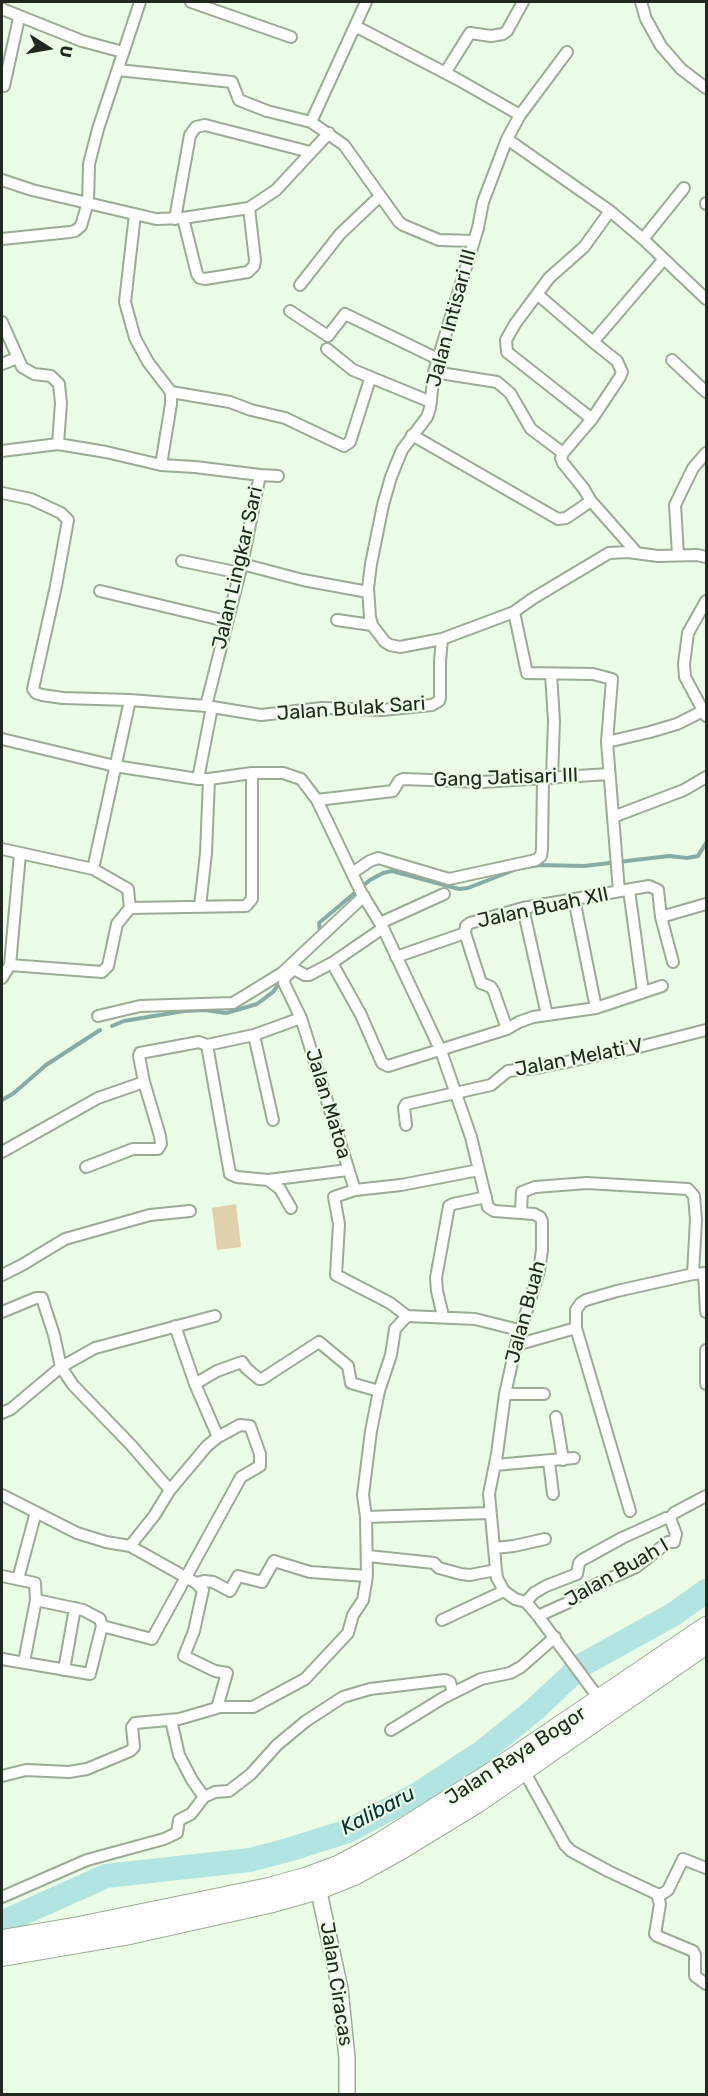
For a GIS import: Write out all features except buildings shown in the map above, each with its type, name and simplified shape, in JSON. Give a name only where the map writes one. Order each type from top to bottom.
[{"type":"highway","name":"Jalan Raya Bogor","points":[[2,1956],[141,1931],[273,1902],[317,1882],[340,1865],[378,1845],[600,1700],[706,1627]]},
{"type":"highway","name":"Jalan Raya Bogor","points":[[2,1940],[79,1927],[258,1890],[354,1875],[478,1802],[706,1644]]},
{"type":"street","points":[[2,239],[75,231],[81,226],[88,202],[89,164],[98,129],[140,2]]},
{"type":"street","points":[[191,2],[217,6],[291,37]]},
{"type":"street","points":[[311,122],[366,2]]},
{"type":"street","points":[[446,73],[470,33],[490,36],[503,34],[507,31],[523,2]]},
{"type":"street","points":[[641,2],[646,20],[661,46],[681,69],[705,85]]},
{"type":"street","points":[[2,9],[19,18],[82,41],[123,52]]},
{"type":"street","points":[[4,86],[19,18]]},
{"type":"street","points":[[355,26],[446,73],[520,115]]},
{"type":"street","name":"Jalan Intisari III","points":[[372,625],[368,592],[371,564],[386,491],[402,450],[427,417],[434,372],[474,241],[483,202],[507,139],[520,115],[567,52]]},
{"type":"street","points":[[118,70],[230,82],[235,86],[238,99],[246,104],[311,122],[344,145],[399,222],[408,228],[439,240],[474,241]]},
{"type":"street","points":[[249,208],[254,266],[248,272],[200,278],[196,274],[179,219],[190,135],[196,127],[205,125],[310,152]]},
{"type":"street","points":[[2,180],[32,190],[156,219],[179,219],[249,208],[276,190],[328,133]]},
{"type":"street","points":[[507,139],[610,212],[643,239],[706,299]]},
{"type":"street","points":[[643,239],[684,188]]},
{"type":"street","points":[[300,285],[340,234],[380,196]]},
{"type":"street","points":[[592,419],[507,352],[506,340],[508,333],[549,278],[584,247],[610,212]]},
{"type":"street","points":[[135,214],[125,302],[135,338],[148,362],[171,392],[161,465]]},
{"type":"street","points":[[593,342],[664,260]]},
{"type":"street","points":[[537,294],[617,361],[622,372],[592,419],[562,453],[562,463],[591,501],[637,553]]},
{"type":"street","points":[[290,311],[328,336],[345,314],[438,359]]},
{"type":"street","points":[[2,322],[17,358],[26,371],[51,376],[58,384],[61,403],[58,444]]},
{"type":"street","points":[[327,350],[353,370],[370,379],[430,402]]},
{"type":"street","points":[[2,364],[17,358]]},
{"type":"street","points":[[672,360],[706,392]]},
{"type":"street","points":[[434,372],[497,382],[510,393],[531,429],[562,453]]},
{"type":"street","points":[[171,392],[230,402],[251,410],[285,418],[344,446],[350,442],[370,379]]},
{"type":"street","points":[[412,435],[558,519],[566,518],[591,501]]},
{"type":"street","name":"Jalan Lingkar Sari","points":[[2,452],[58,444],[161,465],[260,474],[209,707],[204,779],[206,853],[200,907]]},
{"type":"street","points":[[678,555],[675,505],[693,468],[706,453]]},
{"type":"street","points":[[260,474],[278,476]]},
{"type":"street","name":"Jalan Bulak Sari","points":[[2,493],[31,499],[61,513],[68,520],[34,691],[42,695],[209,707],[261,715],[322,708],[382,710],[432,705],[436,704],[440,698],[442,639]]},
{"type":"street","points":[[337,620],[372,625],[385,642],[394,647],[442,639],[514,612],[601,556],[615,552],[706,557]]},
{"type":"street","points":[[182,561],[241,568],[368,592]]},
{"type":"street","points":[[100,591],[226,621]]},
{"type":"street","points":[[607,742],[659,730],[705,714],[685,677],[684,664],[688,633],[706,601]]},
{"type":"street","points":[[514,612],[526,673],[593,674],[612,679],[607,742],[617,862],[643,992]]},
{"type":"street","points":[[353,877],[370,861],[378,858],[444,879],[536,860],[541,856],[554,721],[551,675]]},
{"type":"street","points":[[93,869],[130,700]]},
{"type":"street","points":[[2,739],[116,766],[204,779],[252,773],[283,773],[301,779],[317,800],[353,877],[381,926],[441,1051],[471,1137],[488,1207],[492,1211],[521,1212],[522,1192],[535,1187],[587,1183],[688,1189],[694,1196],[706,1312]]},
{"type":"street","points":[[130,908],[248,905],[252,899],[252,773]]},
{"type":"street","name":"Gang Jatisari III","points":[[317,800],[393,791],[403,779],[482,782],[609,774]]},
{"type":"street","points":[[613,817],[684,790],[706,777]]},
{"type":"street","points":[[2,849],[93,869],[128,889],[130,908],[117,924],[108,966],[102,972],[10,965]]},
{"type":"street","points":[[2,978],[10,965],[20,854]]},
{"type":"street","name":"Jalan Buah XII","points":[[396,957],[465,933],[470,923],[524,908],[649,886],[658,890],[661,917]]},
{"type":"street","points":[[98,1016],[140,1006],[233,1003],[282,973],[363,894]]},
{"type":"street","points":[[444,894],[381,926],[332,963],[361,1015],[382,1063],[393,1066],[507,1029],[519,1022],[596,1008],[662,986]]},
{"type":"street","points":[[574,899],[596,1008]]},
{"type":"street","points":[[673,962],[661,917],[706,904]]},
{"type":"street","points":[[524,908],[548,1015]]},
{"type":"street","points":[[465,933],[481,983],[490,987],[494,992],[507,1029]]},
{"type":"street","name":"Jalan Matoa","points":[[332,963],[307,976],[294,969],[284,978],[284,983],[301,1018],[355,1190]]},
{"type":"street","points":[[86,1167],[133,1149],[158,1149],[161,1144],[144,1082],[140,1053],[199,1042],[207,1045],[254,1035],[301,1018]]},
{"type":"street","name":"Jalan Melati V","points":[[406,1125],[404,1108],[406,1104],[491,1085],[508,1071],[537,1068],[639,1047],[706,1030]]},
{"type":"street","points":[[254,1035],[273,1120]]},
{"type":"street","points":[[207,1045],[229,1172],[234,1176],[268,1180],[348,1170]]},
{"type":"street","points":[[2,1152],[98,1098],[144,1082]]},
{"type":"street","points":[[407,1316],[401,1309],[336,1275],[339,1224],[334,1197],[355,1190],[418,1182],[479,1170]]},
{"type":"street","points":[[268,1180],[279,1189],[291,1208]]},
{"type":"street","points":[[443,1316],[436,1278],[449,1206],[486,1197]]},
{"type":"street","points":[[2,1275],[65,1239],[150,1215],[190,1211]]},
{"type":"street","name":"Jalan Buah","points":[[504,1591],[497,1578],[489,1494],[505,1394],[519,1330],[539,1271],[543,1226],[538,1215],[521,1212]]},
{"type":"street","points":[[630,1511],[576,1328],[576,1310],[586,1300],[701,1274]]},
{"type":"street","points":[[2,1312],[36,1298],[42,1298],[61,1367],[73,1385],[131,1445],[170,1490]]},
{"type":"street","points":[[2,1413],[61,1367],[95,1348],[215,1316]]},
{"type":"street","points":[[2,1776],[26,1770],[69,1772],[87,1769],[133,1749],[133,1724],[171,1720],[218,1707],[253,1707],[305,1678],[348,1633],[353,1615],[363,1600],[368,1556],[363,1496],[365,1472],[379,1391],[398,1324],[407,1316],[443,1316],[475,1319],[519,1330]]},
{"type":"street","points":[[175,1326],[195,1384],[218,1437]]},
{"type":"street","points":[[516,1345],[576,1328]]},
{"type":"street","points":[[195,1384],[217,1371],[242,1362],[259,1379],[262,1378],[319,1342],[348,1366],[351,1383],[379,1391]]},
{"type":"street","points":[[706,1350],[706,1384]]},
{"type":"street","points":[[505,1394],[544,1394]]},
{"type":"street","points":[[495,1465],[569,1459],[556,1417]]},
{"type":"street","points":[[102,1626],[152,1639],[241,1477],[261,1464],[260,1454],[250,1426],[240,1425],[218,1437],[199,1455],[170,1490],[154,1516],[130,1546]]},
{"type":"street","points":[[549,1462],[553,1494]]},
{"type":"street","points":[[2,1495],[77,1533],[106,1542],[130,1546],[196,1583],[203,1590],[194,1631],[184,1656],[215,1671],[227,1673],[218,1707]]},
{"type":"street","points":[[526,1602],[534,1593],[546,1586],[577,1574],[579,1563],[582,1560],[621,1538],[670,1518],[674,1513],[706,1496]]},
{"type":"street","points":[[18,1579],[36,1512]]},
{"type":"street","points":[[366,1517],[490,1513]]},
{"type":"street","name":"Jalan Buah I","points":[[538,1616],[567,1603],[595,1585],[636,1568],[668,1542],[674,1542],[676,1534],[670,1518]]},
{"type":"street","points":[[494,1548],[545,1539]]},
{"type":"street","points":[[368,1556],[434,1563],[439,1569],[470,1575],[496,1570]]},
{"type":"street","points":[[196,1583],[213,1582],[230,1591],[238,1576],[262,1582],[274,1561],[310,1572],[367,1576]]},
{"type":"street","points":[[2,1576],[35,1583],[36,1600],[24,1662]]},
{"type":"street","points":[[442,1620],[504,1591],[514,1599],[526,1602],[558,1641],[600,1700]]},
{"type":"street","points":[[2,1659],[92,1673],[102,1626],[98,1617],[75,1608],[36,1600]]},
{"type":"street","points":[[64,1670],[75,1608]]},
{"type":"street","points":[[391,1730],[481,1679],[500,1677],[510,1673],[558,1641]]},
{"type":"street","points":[[2,1897],[87,1860],[164,1839],[177,1833],[179,1820],[191,1814],[204,1797],[215,1792],[229,1791],[251,1774],[306,1721],[343,1697],[370,1689],[445,1680],[450,1682],[453,1693]]},
{"type":"street","points":[[171,1720],[179,1755],[204,1797]]},
{"type":"street","points":[[524,1771],[560,1839],[571,1851],[657,1894],[668,1890],[683,1859],[706,1868]]},
{"type":"street","name":"Jalan Ciracas","points":[[317,1882],[340,1989],[347,2058],[347,2094]]},
{"type":"street","points":[[657,1894],[660,1904],[655,1934],[693,1951],[695,1976],[706,1984]]},
{"type":"shaded area","points":[[236,1204],[241,1247],[217,1250],[212,1208]]},
{"type":"waterway","points":[[521,868],[540,865],[584,866],[669,856],[687,858],[698,856],[706,843]]},
{"type":"waterway","points":[[320,932],[319,923],[370,880],[383,873],[392,871],[459,889],[468,888],[514,870]]},
{"type":"waterway","points":[[112,1026],[124,1021],[184,1011],[205,1010],[226,1013],[257,1004],[273,992],[281,981]]},
{"type":"waterway","points":[[2,1100],[14,1093],[46,1065],[100,1030]]},
{"type":"waterway","name":"Kalibaru","points":[[2,1921],[106,1876],[250,1860],[348,1831],[416,1795],[482,1752],[534,1710],[582,1665],[674,1614],[706,1591]]}]
